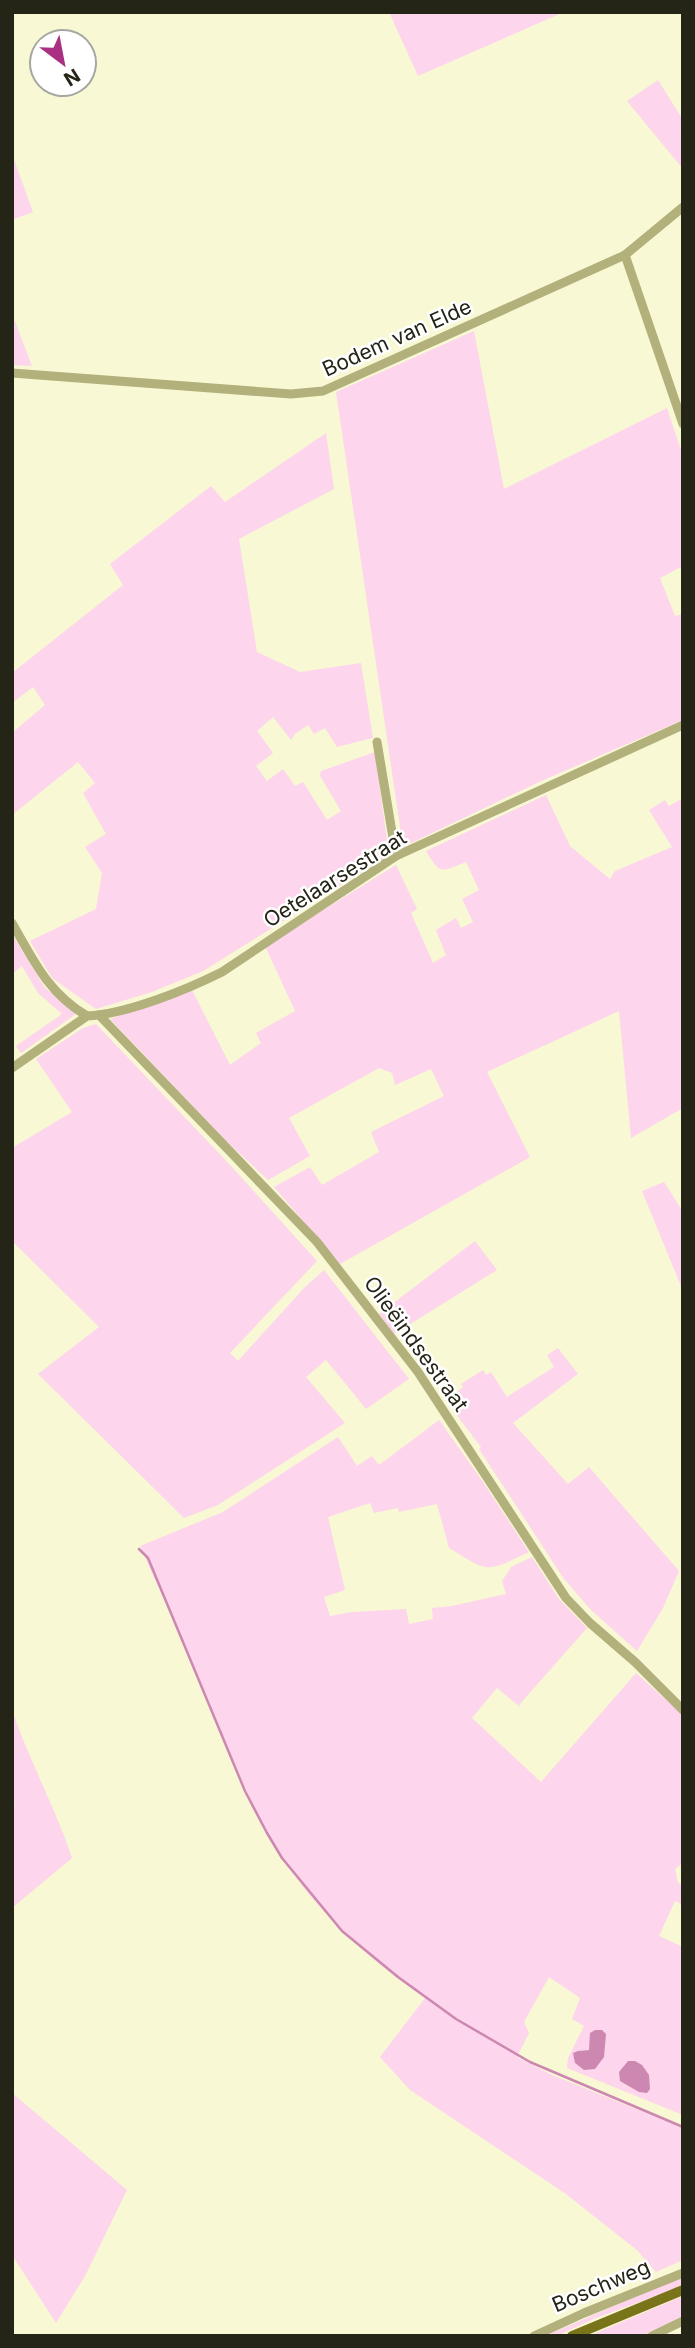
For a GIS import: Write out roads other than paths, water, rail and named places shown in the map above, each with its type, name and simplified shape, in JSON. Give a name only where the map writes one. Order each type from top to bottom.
[{"type":"main road","name":"Boschweg","points":[[572,2336],[683,2290]]},
{"type":"street","name":"Bodem van Elde","points":[[12,373],[291,394],[313,393],[338,386],[625,255],[683,207]]},
{"type":"street","points":[[625,255],[683,424]]},
{"type":"street","name":"Oetelaarsestraat","points":[[12,1068],[87,1016],[99,1015],[194,986],[222,972],[396,856],[683,724]]},
{"type":"street","points":[[377,742],[396,856]]},
{"type":"street","points":[[12,923],[42,976],[58,995],[87,1016]]},
{"type":"street","name":"Olieëindsestraat","points":[[99,1015],[317,1242],[418,1372],[566,1598],[683,1710]]},
{"type":"street","name":"Boschweg","points":[[534,2336],[683,2273]]},
{"type":"street","points":[[652,2336],[683,2321]]},
{"type":"waterway","points":[[139,1549],[148,1558],[245,1791],[267,1833],[282,1858],[342,1931],[398,1977],[456,2019],[530,2062],[683,2127]]}]
